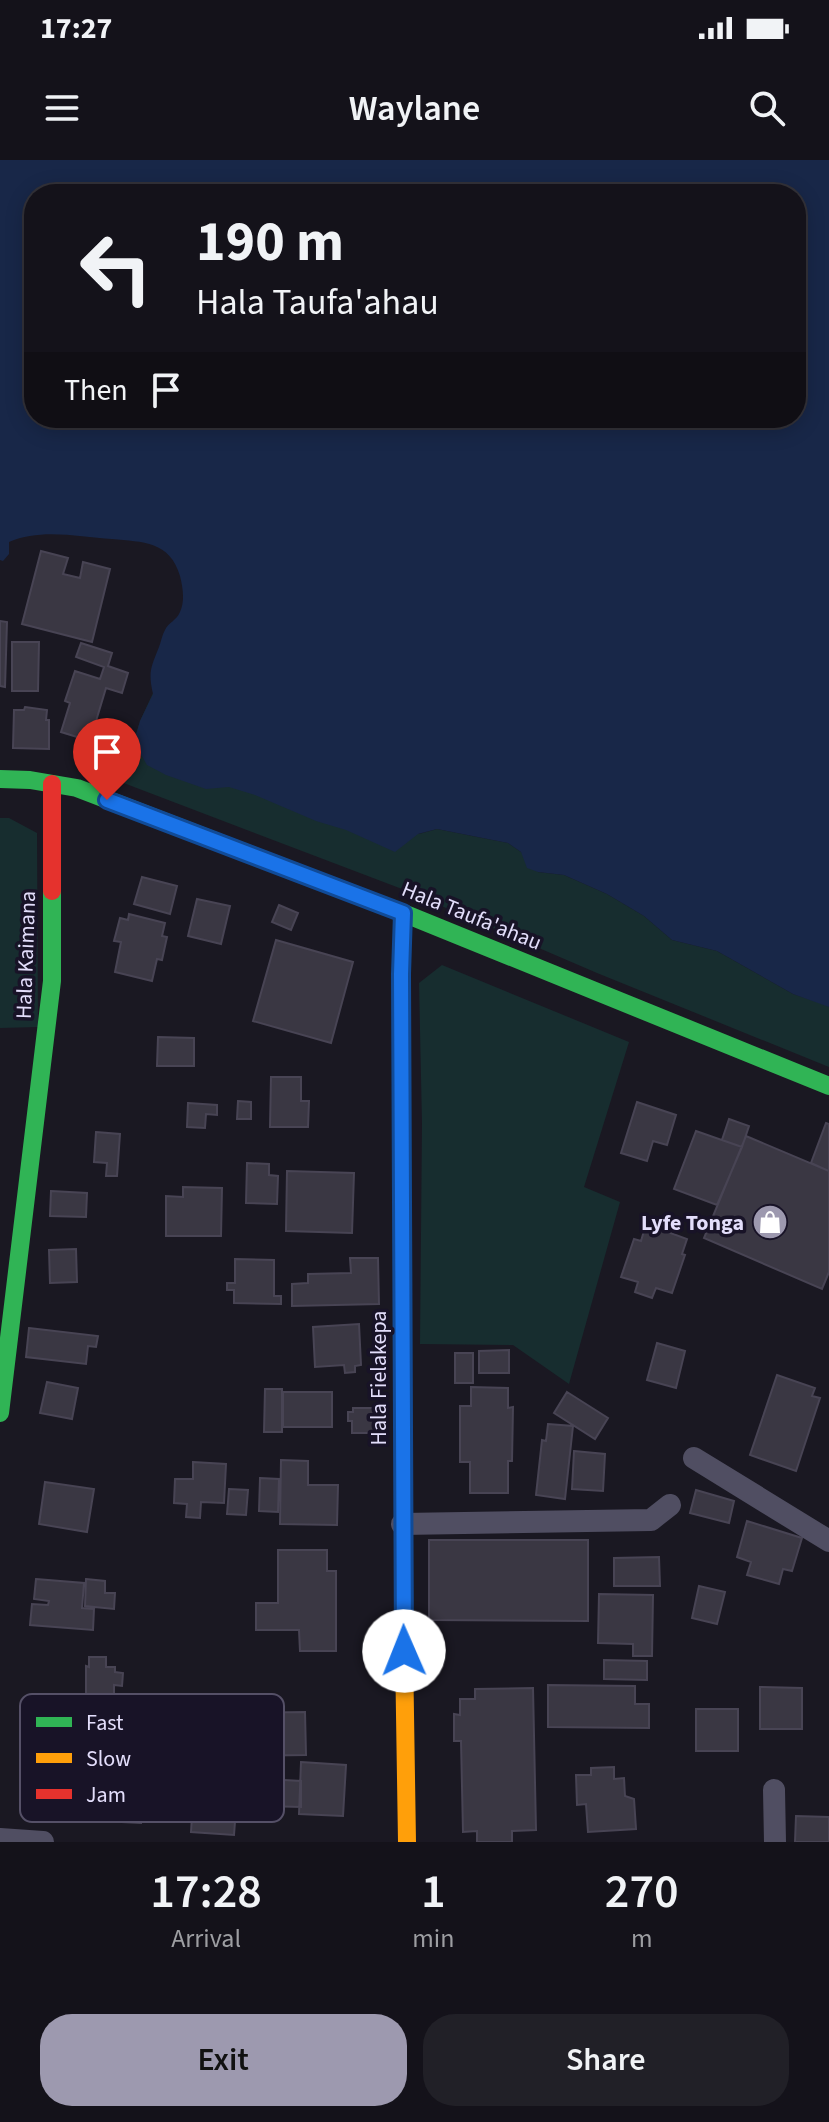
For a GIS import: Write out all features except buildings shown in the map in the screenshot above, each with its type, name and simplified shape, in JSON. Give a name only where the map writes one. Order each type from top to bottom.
[{"type":"street","name":"Hala Taufa'ahau","points":[[0,779],[30,780],[77,788],[403,913],[829,1086]]},
{"type":"street","name":"Hala Kaimana","points":[[0,1413],[52,981],[52,784]]},
{"type":"street","name":"Hala Fielakepa","points":[[403,913],[402,1524],[407,1842]]},
{"type":"street","points":[[694,1458],[829,1541]]},
{"type":"street","points":[[402,1524],[651,1520],[670,1505]]},
{"type":"street","points":[[774,1790],[775,1842]]},
{"type":"street","points":[[0,1839],[43,1842]]},
{"type":"green space","points":[[153,693],[419,834],[437,829],[508,843],[521,852],[538,872],[564,875],[607,894],[644,916],[672,940],[717,951],[793,994],[826,1005],[829,1007],[829,1067],[597,973],[402,889],[121,782],[140,721]]},
{"type":"green space","points":[[0,818],[9,818],[37,833],[38,1027],[0,1028]]},
{"type":"green space","points":[[442,965],[629,1042],[584,1187],[620,1202],[569,1384],[513,1345],[420,1344],[422,1123],[419,983]]},
{"type":"water","points":[[0,160],[829,160],[829,1007],[793,994],[717,951],[672,940],[644,916],[607,894],[564,875],[527,868],[521,852],[508,843],[437,829],[418,834],[395,852],[255,795],[229,787],[206,789],[147,765],[134,742],[153,694],[151,675],[154,660],[164,632],[179,615],[183,603],[180,576],[170,556],[154,546],[134,541],[47,534],[9,542],[9,554],[3,561],[0,560]]},
{"type":"traffic: fast","points":[[0,779],[30,780],[77,788],[403,913],[829,1086]]},
{"type":"traffic: fast","points":[[0,1413],[52,981],[52,891]]},
{"type":"traffic: fast","points":[[403,913],[404,1650]]},
{"type":"traffic: slow","points":[[404,1650],[407,1842]]},
{"type":"traffic: jam","points":[[52,784],[52,891]]},
{"type":"place","name":"Lyfe Tonga","points":[[770,1222]]},
{"type":"route","points":[[107,800],[403,913],[404,1651]]}]
